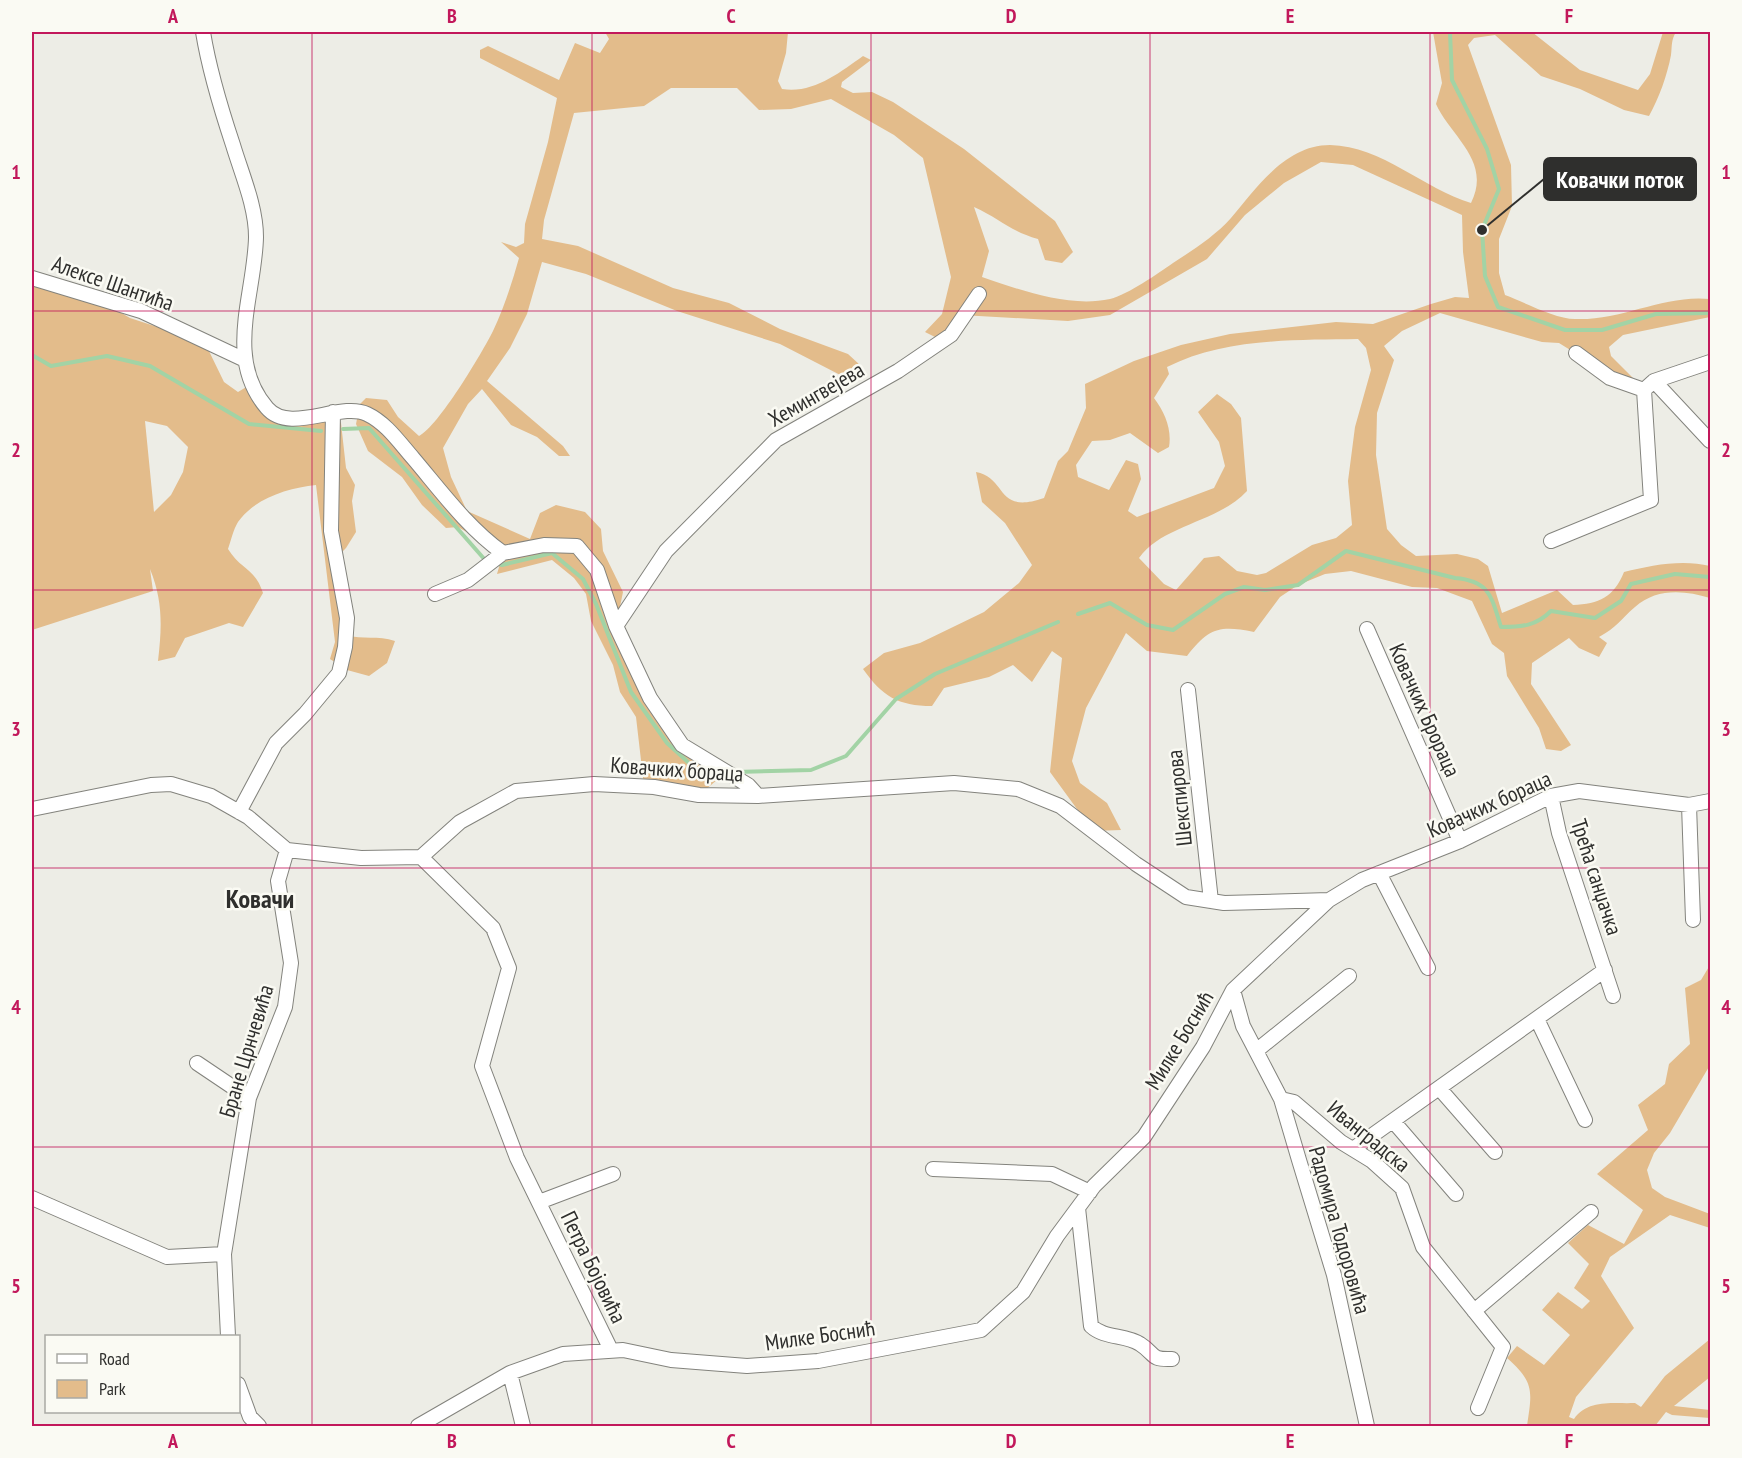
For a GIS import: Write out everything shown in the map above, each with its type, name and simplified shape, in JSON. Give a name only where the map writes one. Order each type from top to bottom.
[{"type":"street","points":[[202,32],[249,194],[256,237],[244,329],[245,360],[253,383],[268,410],[295,420],[333,412],[366,413],[388,429],[480,537],[503,553]]},
{"type":"street","name":"Алексе Шантића","points":[[32,278],[141,311],[245,360]]},
{"type":"street","name":"Хемингвејева","points":[[616,626],[666,551],[776,440],[898,371],[951,335],[979,294]]},
{"type":"street","points":[[1576,353],[1610,378],[1649,386],[1710,441]]},
{"type":"street","points":[[1649,386],[1710,362]]},
{"type":"street","points":[[1551,541],[1651,500],[1649,386]]},
{"type":"street","points":[[239,812],[259,770],[276,743],[305,714],[339,673],[345,647],[347,618],[332,531],[333,412]]},
{"type":"street","points":[[435,594],[468,580],[503,553],[544,545],[577,546],[597,570],[616,626],[650,699],[682,745],[748,785],[758,796]]},
{"type":"street","name":"Ковачких Брораца","points":[[1367,629],[1460,841]]},
{"type":"street","name":"Шекспирова","points":[[1188,690],[1211,901]]},
{"type":"street","name":"Ковачких бораца","points":[[421,857],[460,822],[516,791],[594,784],[654,787],[699,795],[758,796],[954,783],[1018,789],[1060,806],[1136,864],[1186,897],[1211,901],[1285,903],[1329,900]]},
{"type":"street","points":[[32,808],[151,785],[171,784],[211,796],[239,812],[287,850],[361,858],[421,857]]},
{"type":"street","name":"Ковачких бораца","points":[[1233,990],[1329,900],[1379,873],[1460,841],[1551,795],[1579,791],[1689,805],[1710,801]]},
{"type":"street","name":"Трећа санџачка","points":[[1551,795],[1559,833],[1612,996]]},
{"type":"street","points":[[1689,805],[1693,920]]},
{"type":"street","name":"Бране Црнчевића","points":[[228,1335],[225,1254],[249,1098],[285,1007],[291,963],[278,881],[287,850]]},
{"type":"street","name":"Петра Бојовића","points":[[421,857],[493,928],[509,969],[482,1066],[517,1158],[611,1350]]},
{"type":"street","points":[[1379,873],[1428,968]]},
{"type":"street","name":"Трећа санџачка","points":[[1353,1149],[1605,970]]},
{"type":"street","points":[[1256,1051],[1349,976]]},
{"type":"street","name":"Радомира Тодоровића","points":[[1233,990],[1243,1026],[1281,1099],[1334,1275],[1367,1426]]},
{"type":"street","name":"Милке Боснић","points":[[418,1426],[510,1373],[563,1354],[623,1350],[671,1360],[747,1366],[818,1361],[981,1330],[1023,1292],[1090,1192],[1144,1137],[1203,1047],[1233,990]]},
{"type":"street","points":[[1537,1019],[1585,1120]]},
{"type":"street","points":[[197,1063],[249,1098]]},
{"type":"street","points":[[1439,1088],[1495,1152]]},
{"type":"street","name":"Иванградска","points":[[1281,1099],[1294,1102],[1353,1149],[1372,1161],[1402,1188],[1423,1247],[1503,1347],[1478,1408]]},
{"type":"street","points":[[1393,1121],[1455,1194]]},
{"type":"street","points":[[933,1168],[1052,1174],[1090,1192]]},
{"type":"street","name":"Петра Бојовића","points":[[539,1202],[613,1174]]},
{"type":"street","points":[[32,1198],[167,1257],[225,1254]]},
{"type":"street","points":[[1078,1208],[1091,1326],[1098,1333],[1140,1343],[1151,1356],[1158,1359],[1172,1359]]},
{"type":"street","points":[[1474,1311],[1591,1212]]},
{"type":"street","points":[[510,1373],[523,1426]]},
{"type":"street","points":[[240,1390],[250,1417],[259,1426]]},
{"type":"green space","points":[[605,32],[788,32],[786,53],[778,81],[782,89],[793,90],[825,81],[863,56],[871,60],[842,82],[841,87],[853,93],[872,92],[893,102],[964,149],[1055,221],[1073,252],[1062,263],[1045,260],[1038,239],[1020,233],[974,207],[989,251],[982,277],[1045,296],[1094,301],[1110,299],[1126,293],[1196,248],[1225,225],[1261,182],[1285,160],[1314,147],[1330,145],[1349,147],[1367,153],[1385,160],[1454,197],[1471,203],[1476,188],[1473,162],[1436,104],[1442,83],[1433,32],[1532,32],[1580,70],[1638,90],[1650,74],[1663,32],[1676,32],[1672,40],[1665,79],[1649,116],[1624,110],[1580,89],[1541,76],[1495,35],[1474,38],[1468,45],[1511,165],[1512,206],[1499,239],[1499,273],[1505,295],[1549,313],[1575,319],[1609,316],[1676,300],[1710,299],[1710,317],[1623,335],[1609,347],[1611,356],[1635,380],[1628,386],[1559,343],[1542,342],[1440,313],[1402,331],[1384,346],[1394,360],[1377,413],[1376,455],[1387,529],[1401,545],[1416,556],[1457,554],[1478,559],[1488,566],[1502,613],[1557,590],[1573,605],[1598,601],[1615,588],[1624,572],[1667,564],[1689,563],[1710,566],[1710,598],[1680,592],[1652,596],[1599,637],[1607,643],[1599,657],[1579,648],[1569,638],[1532,663],[1531,684],[1571,745],[1561,751],[1546,749],[1539,728],[1507,676],[1504,653],[1492,644],[1472,601],[1437,588],[1412,587],[1351,571],[1325,574],[1298,585],[1280,597],[1254,632],[1232,629],[1216,631],[1202,639],[1187,656],[1147,651],[1126,633],[1086,708],[1072,761],[1080,783],[1107,803],[1121,830],[1093,831],[1050,772],[1062,658],[1052,651],[1032,682],[1013,665],[989,677],[944,688],[932,706],[910,704],[892,698],[877,686],[863,669],[884,653],[920,643],[984,612],[1019,583],[1032,565],[1005,523],[982,502],[976,472],[993,481],[1009,499],[1028,502],[1044,498],[1058,461],[1068,451],[1086,408],[1085,384],[1134,361],[1181,345],[1230,334],[1336,322],[1373,324],[1455,297],[1469,298],[1463,252],[1462,215],[1353,165],[1321,162],[1284,183],[1245,215],[1207,259],[1110,315],[1068,321],[961,315],[937,338],[925,332],[942,314],[951,277],[923,158],[894,135],[831,99],[791,109],[759,110],[737,88],[671,88],[644,106],[574,113],[544,220],[542,239],[578,246],[673,288],[729,303],[780,329],[848,354],[860,365],[850,380],[780,344],[677,311],[586,274],[542,262],[527,314],[510,348],[487,381],[563,446],[570,456],[559,456],[537,437],[511,425],[482,389],[468,404],[443,448],[451,477],[467,511],[530,539],[540,513],[556,505],[585,512],[601,529],[603,551],[623,592],[616,626],[682,745],[717,780],[699,795],[644,786],[636,717],[620,692],[613,665],[591,621],[586,594],[574,578],[552,560],[497,574],[503,553],[458,527],[446,528],[422,505],[402,477],[368,451],[356,424],[360,404],[366,398],[387,400],[398,417],[419,436],[427,430],[448,405],[493,331],[511,286],[519,258],[501,242],[516,247],[524,243],[525,224],[548,142],[557,98],[480,58],[480,50],[488,46],[559,80],[575,43],[600,53],[609,39]],"holes":[[[1358,339],[1366,348],[1371,370],[1355,427],[1348,481],[1352,525],[1336,538],[1312,545],[1266,573],[1257,575],[1237,571],[1219,556],[1204,558],[1176,590],[1164,584],[1139,558],[1162,538],[1222,510],[1247,491],[1241,418],[1231,404],[1217,394],[1198,412],[1219,442],[1225,466],[1214,488],[1137,517],[1128,511],[1141,479],[1138,464],[1126,460],[1109,490],[1078,477],[1076,465],[1092,441],[1110,440],[1130,433],[1158,453],[1169,447],[1167,421],[1154,398],[1169,374],[1167,367],[1212,351],[1260,342]]]},
{"type":"green space","points":[[32,278],[96,298],[130,318],[194,339],[207,347],[224,382],[238,392],[253,383],[269,410],[295,420],[333,412],[341,423],[346,468],[355,485],[352,501],[356,532],[346,548],[336,558],[346,635],[395,641],[387,663],[369,676],[347,670],[330,659],[335,642],[316,485],[283,492],[263,501],[245,514],[236,525],[228,549],[256,579],[263,593],[243,627],[229,623],[185,638],[175,657],[158,661],[160,614],[157,592],[150,569],[153,591],[32,630]],"holes":[[[145,421],[167,426],[188,447],[183,472],[171,495],[154,512]]]},
{"type":"green space","points":[[1710,965],[1710,1065],[1670,1133],[1654,1153],[1647,1170],[1652,1188],[1665,1197],[1710,1214],[1710,1228],[1670,1215],[1610,1257],[1601,1276],[1634,1328],[1576,1397],[1569,1417],[1574,1419],[1586,1408],[1601,1404],[1635,1403],[1641,1407],[1665,1376],[1710,1339],[1710,1377],[1674,1406],[1710,1410],[1710,1418],[1672,1415],[1666,1412],[1655,1426],[1527,1426],[1530,1396],[1527,1381],[1507,1358],[1517,1346],[1544,1365],[1570,1335],[1542,1310],[1558,1292],[1582,1309],[1590,1301],[1574,1288],[1589,1264],[1568,1243],[1588,1225],[1624,1244],[1643,1210],[1597,1174],[1648,1130],[1638,1105],[1665,1084],[1669,1064],[1690,1044],[1685,988],[1701,980]]},
{"type":"waterway","points":[[1450,32],[1452,80],[1487,149],[1499,189],[1482,230],[1485,276],[1498,307],[1565,330],[1602,330],[1656,314],[1710,313]]},
{"type":"waterway","points":[[32,355],[51,366],[107,356],[150,366],[249,424],[321,431]]},
{"type":"waterway","points":[[343,429],[369,428],[486,561]]},
{"type":"waterway","points":[[1078,614],[1110,603],[1147,625],[1173,630],[1225,594],[1244,587],[1265,590],[1298,585],[1346,551],[1476,583],[1487,592],[1491,599],[1501,627],[1528,625],[1540,620],[1551,611],[1595,618],[1621,601],[1631,584],[1675,574],[1710,577]]},
{"type":"waterway","points":[[496,563],[502,565],[552,553],[583,579],[596,604],[631,692],[667,743],[700,773],[719,772]]},
{"type":"waterway","points":[[735,772],[811,770],[846,756],[896,699],[935,674],[1058,622]]},
{"type":"place","name":"Ковачки поток","points":[[1482,230]]},
{"type":"district","name":"Ковачи","points":[[260,898]]}]
